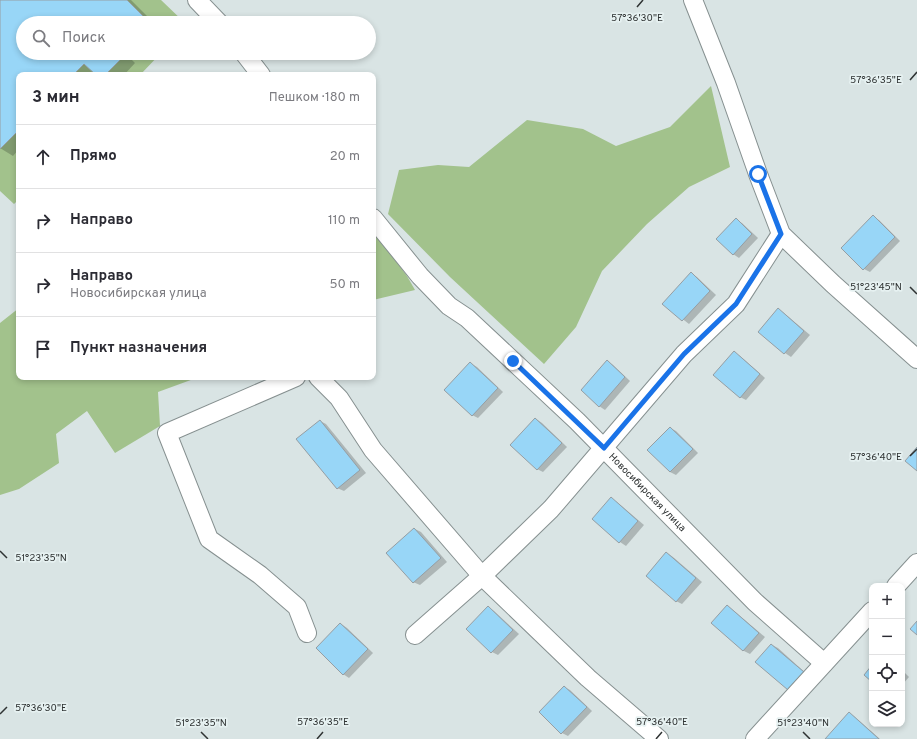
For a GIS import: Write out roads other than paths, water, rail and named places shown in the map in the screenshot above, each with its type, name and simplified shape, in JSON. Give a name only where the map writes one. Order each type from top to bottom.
[{"type":"street","points":[[197,0],[212,16]]},
{"type":"street","points":[[693,0],[726,83],[781,234],[833,284],[917,359]]},
{"type":"street","points":[[249,60],[259,72]]},
{"type":"street","name":"Новосибирская улица","points":[[376,222],[420,276],[449,306],[473,324],[577,421],[698,546],[755,602],[824,663]]},
{"type":"street","points":[[415,635],[482,576],[551,510],[684,354],[736,304],[781,234]]},
{"type":"street","points":[[289,380],[167,433],[209,539],[260,575],[297,607],[307,633]]},
{"type":"street","points":[[321,380],[339,398],[373,450],[482,576],[588,678],[659,739]]},
{"type":"street","points":[[899,583],[917,563]]},
{"type":"street","points":[[754,739],[869,614]]}]
